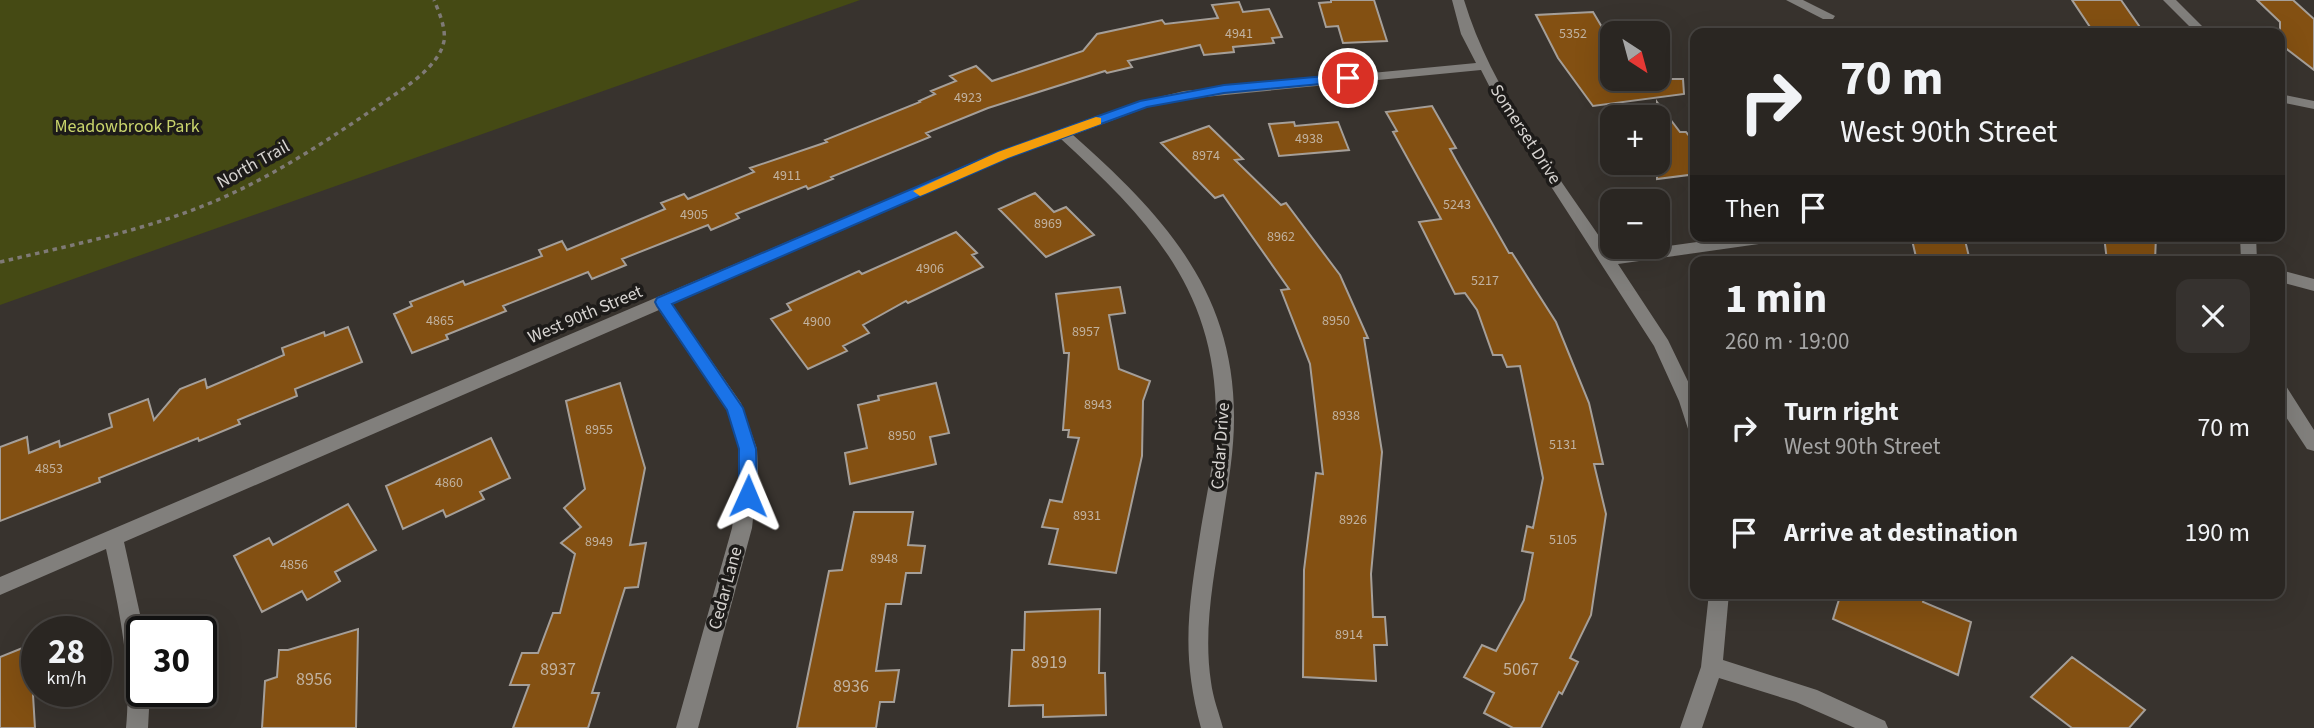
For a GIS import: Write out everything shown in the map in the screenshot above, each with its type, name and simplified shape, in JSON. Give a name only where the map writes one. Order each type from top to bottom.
[{"type":"street","name":"Somerset Drive","points":[[1458,0],[1468,34],[1483,66],[1508,109],[1662,344],[1690,408]]},
{"type":"street","points":[[1792,0],[1828,16]]},
{"type":"street","points":[[2169,0],[2198,28]]},
{"type":"street","name":"West 90th Street","points":[[0,586],[1003,155],[1144,104],[1184,95],[1483,66]]},
{"type":"street","points":[[2285,100],[2314,105]]},
{"type":"street","name":"Cedar Drive","points":[[1063,133],[1135,199],[1184,264],[1206,311],[1221,368],[1225,415],[1223,450],[1200,604],[1198,651],[1200,682],[1212,728]]},
{"type":"street","points":[[1608,260],[1737,242]]},
{"type":"street","points":[[2285,276],[2314,285]]},
{"type":"street","name":"Cedar Lane","points":[[662,302],[735,408],[748,449],[749,472],[742,528],[687,728]]},
{"type":"street","points":[[2285,400],[2314,444]]},
{"type":"street","points":[[113,537],[137,648],[141,709],[137,728]]},
{"type":"street","points":[[1691,728],[1712,667],[1718,599]]},
{"type":"street","points":[[1712,667],[1765,681],[1818,700],[1877,728]]},
{"type":"path","name":"North Trail","points":[[0,262],[147,225],[215,201],[334,135],[403,88],[439,53],[444,42],[443,29],[434,0]]},
{"type":"green space","name":"Meadowbrook Park","points":[[0,0],[860,0],[0,305]]},
{"type":"building","points":[[1331,0],[1374,0],[1387,41],[1343,43],[1338,26],[1326,27],[1319,3]]},
{"type":"building","points":[[2072,0],[2121,0],[2141,28],[2091,28]]},
{"type":"building","points":[[2257,0],[2293,0],[2314,19],[2314,70],[2285,48],[2285,28],[2280,28],[2280,22]]},
{"type":"building","points":[[1239,2],[1243,12],[1269,9],[1282,37],[1272,38],[1274,43],[1233,47],[1234,52],[1204,55],[1200,45],[1128,61],[1132,67],[1107,73],[1105,71],[988,108],[926,133],[930,137],[831,177],[833,179],[808,189],[806,186],[736,214],[739,218],[711,230],[708,225],[622,259],[626,265],[592,279],[588,272],[503,306],[506,311],[446,335],[448,339],[412,353],[394,314],[412,306],[410,302],[463,281],[465,285],[542,256],[539,250],[562,241],[567,250],[665,209],[661,203],[684,194],[688,199],[754,172],[750,168],[827,142],[825,140],[920,102],[935,94],[931,91],[956,81],[950,76],[976,66],[992,81],[1083,51],[1097,34],[1162,20],[1165,24],[1218,18],[1212,5]]},
{"type":"building","points":[[1593,12],[1600,24],[1600,91],[1670,91],[1670,79],[1683,79],[1684,94],[1593,106],[1558,58],[1536,15]]},
{"type":"building","points":[[1432,106],[1456,148],[1450,149],[1509,253],[1512,253],[1556,322],[1589,403],[1603,464],[1594,464],[1606,514],[1591,615],[1570,658],[1578,662],[1541,728],[1513,728],[1484,713],[1494,693],[1464,677],[1482,645],[1496,651],[1524,600],[1533,553],[1522,551],[1527,526],[1533,528],[1543,478],[1520,366],[1507,367],[1502,355],[1493,355],[1477,310],[1465,293],[1455,294],[1419,222],[1441,219],[1393,132],[1397,131],[1386,112]]},
{"type":"building","points":[[1670,119],[1680,132],[1686,132],[1690,137],[1690,175],[1657,179],[1657,175],[1670,175]]},
{"type":"building","points":[[1294,122],[1295,126],[1338,122],[1349,150],[1279,156],[1269,124]]},
{"type":"building","points":[[1209,126],[1243,159],[1235,160],[1281,205],[1286,203],[1340,275],[1368,338],[1364,338],[1382,452],[1371,574],[1373,617],[1385,617],[1387,645],[1374,645],[1376,681],[1303,677],[1304,570],[1316,473],[1323,474],[1310,364],[1281,290],[1289,289],[1223,195],[1215,198],[1161,143]]},
{"type":"building","points":[[1035,193],[1054,212],[1066,207],[1094,235],[1046,257],[999,209]]},
{"type":"building","points":[[956,232],[977,253],[972,255],[983,267],[908,303],[906,301],[863,325],[869,333],[843,346],[847,351],[808,369],[771,319],[791,310],[787,304],[859,271],[862,274]]},
{"type":"building","points":[[1912,242],[1965,242],[1969,256],[1916,256]]},
{"type":"building","points":[[2105,242],[2156,242],[2155,256],[2106,256]]},
{"type":"building","points":[[1120,287],[1125,313],[1109,315],[1119,369],[1150,381],[1143,401],[1142,456],[1116,573],[1049,564],[1058,529],[1042,527],[1050,500],[1062,502],[1079,438],[1068,437],[1069,430],[1063,430],[1069,353],[1064,353],[1056,294]]},
{"type":"building","points":[[348,327],[362,362],[295,389],[297,396],[238,420],[240,424],[99,478],[100,482],[0,521],[0,447],[27,437],[29,453],[59,441],[60,447],[112,427],[109,414],[148,399],[154,420],[180,389],[205,379],[207,388],[284,355],[282,348],[324,332],[325,336]]},
{"type":"building","points":[[620,383],[645,468],[630,545],[646,543],[638,587],[625,588],[592,693],[599,693],[588,728],[513,728],[529,685],[510,685],[522,653],[538,653],[553,613],[560,613],[575,554],[561,543],[581,527],[564,508],[585,489],[566,401]]},
{"type":"building","points":[[936,383],[949,433],[930,437],[936,464],[850,484],[845,453],[867,448],[858,405],[879,400],[878,396]]},
{"type":"building","points":[[491,438],[510,478],[480,492],[484,499],[446,517],[443,510],[403,529],[386,486]]},
{"type":"building","points":[[348,504],[376,550],[335,572],[340,581],[307,600],[302,591],[262,612],[234,556],[269,538],[273,545]]},
{"type":"building","points":[[854,512],[913,512],[908,545],[925,546],[921,573],[906,573],[901,604],[886,604],[876,671],[899,670],[894,702],[880,702],[876,728],[797,728],[829,571],[842,570]]},
{"type":"building","points":[[1839,599],[1924,599],[1923,602],[1971,622],[1958,675],[1833,619]]},
{"type":"building","points":[[1100,609],[1099,673],[1105,673],[1106,715],[1043,717],[1043,705],[1009,706],[1012,650],[1024,650],[1025,612]]},
{"type":"building","points":[[358,629],[356,728],[262,728],[265,681],[277,677],[279,650],[288,650]]},
{"type":"building","points":[[21,649],[21,707],[34,707],[35,728],[0,728],[0,657]]},
{"type":"building","points":[[2072,657],[2145,710],[2129,728],[2072,728],[2031,697]]},
{"type":"slow traffic","points":[[920,191],[1003,155],[1096,121]]},
{"type":"route","points":[[748,496],[748,449],[735,408],[662,302],[1003,155],[1144,104],[1224,89],[1348,78]]}]
